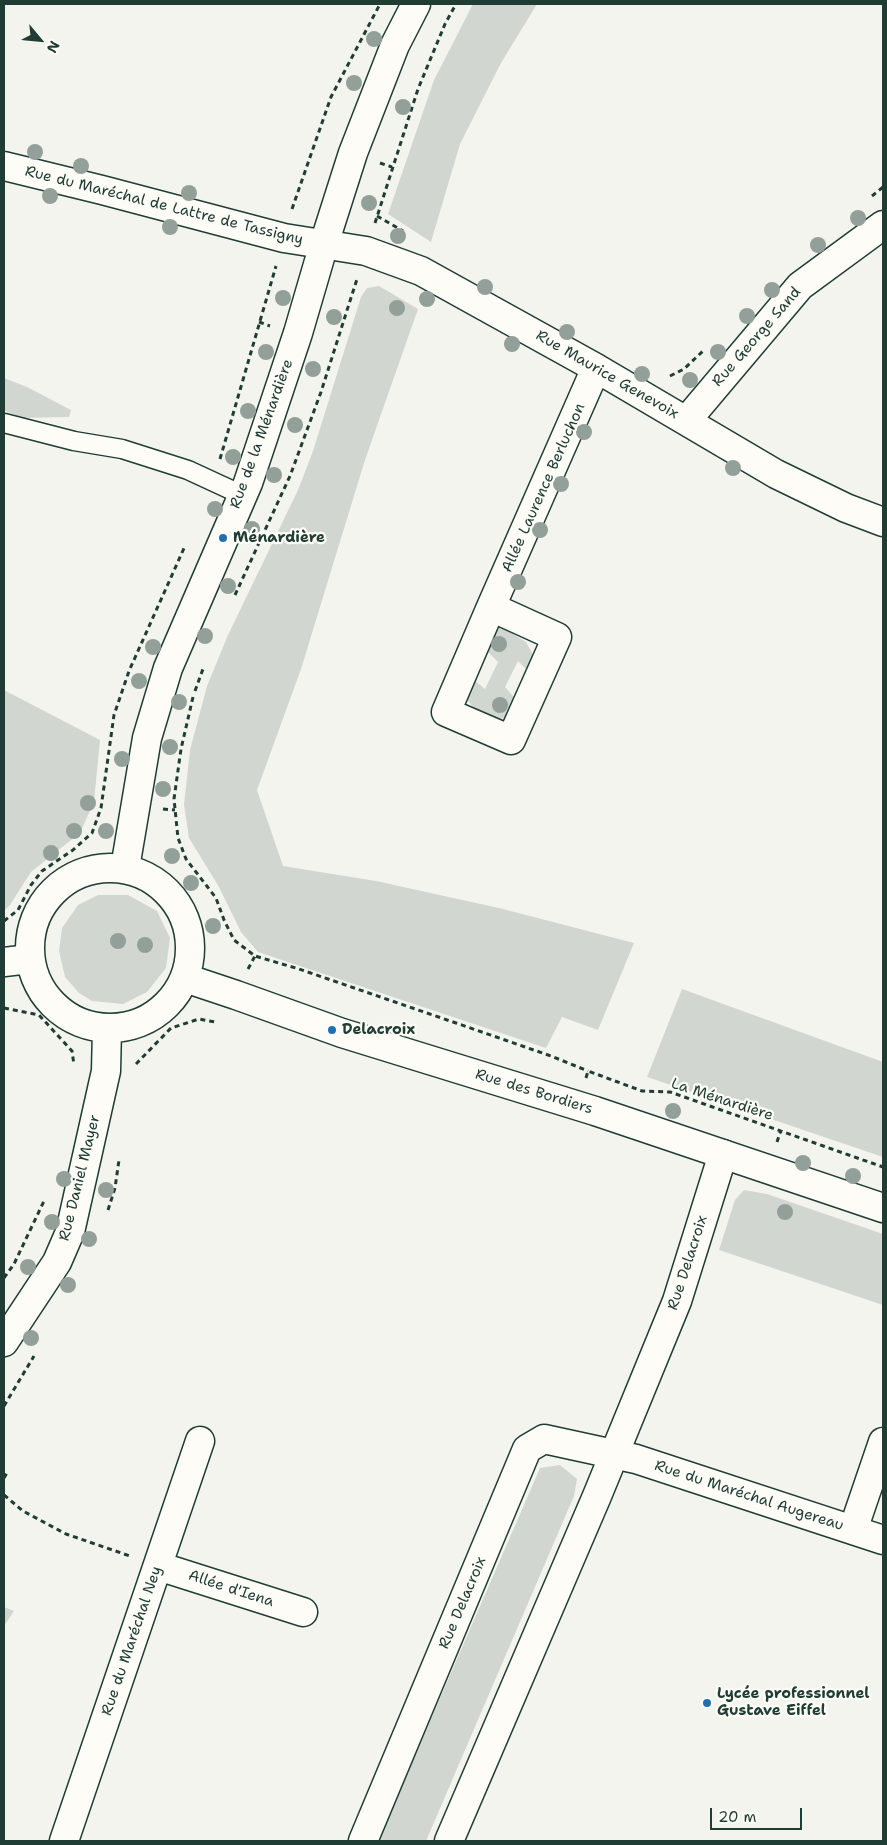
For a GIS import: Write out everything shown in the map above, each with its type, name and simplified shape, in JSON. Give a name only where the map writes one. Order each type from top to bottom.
[{"type":"street","name":"Rue de la Ménardière","points":[[125,868],[147,738],[168,668],[248,483],[298,334],[324,244],[360,135],[395,45],[416,4]]},
{"type":"street","name":"Rue du Maréchal de Lattre de Tassigny","points":[[4,166],[284,238],[324,244]]},
{"type":"street","name":"Rue George Sand","points":[[687,420],[800,286],[883,225]]},
{"type":"street","name":"Rue Maurice Genevoix","points":[[324,244],[366,251],[421,271],[687,420],[776,474],[846,508],[883,522]]},
{"type":"street","name":"Allée Laurence Berluchon","points":[[491,608],[557,637],[511,740],[446,712],[491,608],[596,368]]},
{"type":"street","points":[[99,867],[125,868],[148,876],[167,890],[181,909],[190,931],[191,955],[185,978],[172,1000],[154,1016],[131,1026],[107,1029],[79,1023],[56,1008],[17,960],[39,909],[54,889],[76,875],[99,867]]},
{"type":"street","name":"Rue des Bordiers","points":[[185,978],[342,1033],[576,1105],[883,1208]]},
{"type":"street","name":"Rue Daniel Mayer","points":[[4,1342],[57,1262],[70,1232],[106,1071],[107,1029]]},
{"type":"street","name":"Rue Delacroix","points":[[449,1841],[677,1301],[723,1154]]},
{"type":"street","name":"Rue Delacroix","points":[[363,1841],[528,1449],[544,1439],[614,1454]]},
{"type":"street","name":"Rue du Maréchal Ney","points":[[64,1841],[200,1441]]},
{"type":"street","points":[[853,1530],[883,1442]]},
{"type":"street","name":"Rue du Maréchal Augereau","points":[[614,1454],[636,1459],[883,1540]]},
{"type":"street","name":"Allée d'Iena","points":[[158,1566],[303,1612]]},
{"type":"lane","points":[[4,423],[74,441],[122,449],[188,470],[242,494]]},
{"type":"path","points":[[316,140],[331,96],[380,4]]},
{"type":"path","points":[[233,598],[290,476],[321,392],[418,89],[445,24],[456,4]]},
{"type":"path","points":[[214,482],[259,322]]},
{"type":"path","points":[[4,921],[18,910],[31,885],[42,871],[73,850],[92,833],[101,808],[114,715],[129,671],[186,545]]},
{"type":"path","name":"La Ménardière","points":[[206,660],[193,695],[181,749],[174,799],[178,838],[186,860],[216,898],[234,940],[255,956],[299,969],[551,1056],[642,1091],[670,1092],[883,1167]]},
{"type":"path","points":[[4,1008],[39,1015],[72,1051],[75,1068]]},
{"type":"path","points":[[133,1068],[145,1053],[171,1028],[200,1019],[218,1022]]},
{"type":"path","points":[[576,1105],[588,1071]]},
{"type":"path","points":[[4,1278],[14,1264],[47,1194]]},
{"type":"path","points":[[4,1478],[8,1471]]},
{"type":"path","points":[[4,1495],[23,1511],[66,1534],[158,1566]]},
{"type":"shaded area","points":[[473,4],[537,4],[501,63],[460,144],[431,242],[388,214],[434,80]]},
{"type":"shaded area","points":[[379,286],[418,309],[365,460],[301,669],[257,790],[283,866],[376,881],[499,908],[634,943],[598,1030],[562,1017],[546,1048],[258,952],[241,932],[219,887],[189,838],[184,805],[190,750],[207,686],[228,635],[298,490],[313,451],[361,297],[367,288]]},
{"type":"shaded area","points":[[4,378],[27,387],[71,410],[69,417],[20,418],[4,410]]},
{"type":"shaded area","points":[[494,626],[505,629],[526,642],[535,664],[532,675],[518,661],[505,687],[519,703],[510,716],[505,719],[488,716],[472,706],[466,698],[467,674],[485,689],[498,662],[480,644]]},
{"type":"shaded area","points":[[4,690],[100,740],[94,802],[80,833],[31,872],[10,905],[4,911]]},
{"type":"shaded area","points":[[98,895],[128,895],[157,911],[170,938],[166,968],[147,992],[123,1004],[92,1001],[79,993],[65,977],[59,951],[62,928],[78,905]]},
{"type":"shaded area","points":[[682,989],[883,1062],[883,1157],[647,1077]]},
{"type":"shaded area","points":[[744,1190],[767,1194],[883,1234],[883,1305],[719,1250],[735,1200]]},
{"type":"shaded area","points":[[560,1465],[577,1479],[574,1496],[426,1841],[378,1841],[540,1468]]},
{"type":"shaded area","points":[[4,1607],[14,1611],[4,1626]]},
{"type":"place","name":"Ménardière","points":[[223,538]]},
{"type":"place","name":"Delacroix","points":[[332,1030]]},
{"type":"place","name":"Lycée professionnel Gustave Eiffel","points":[[707,1703]]}]
